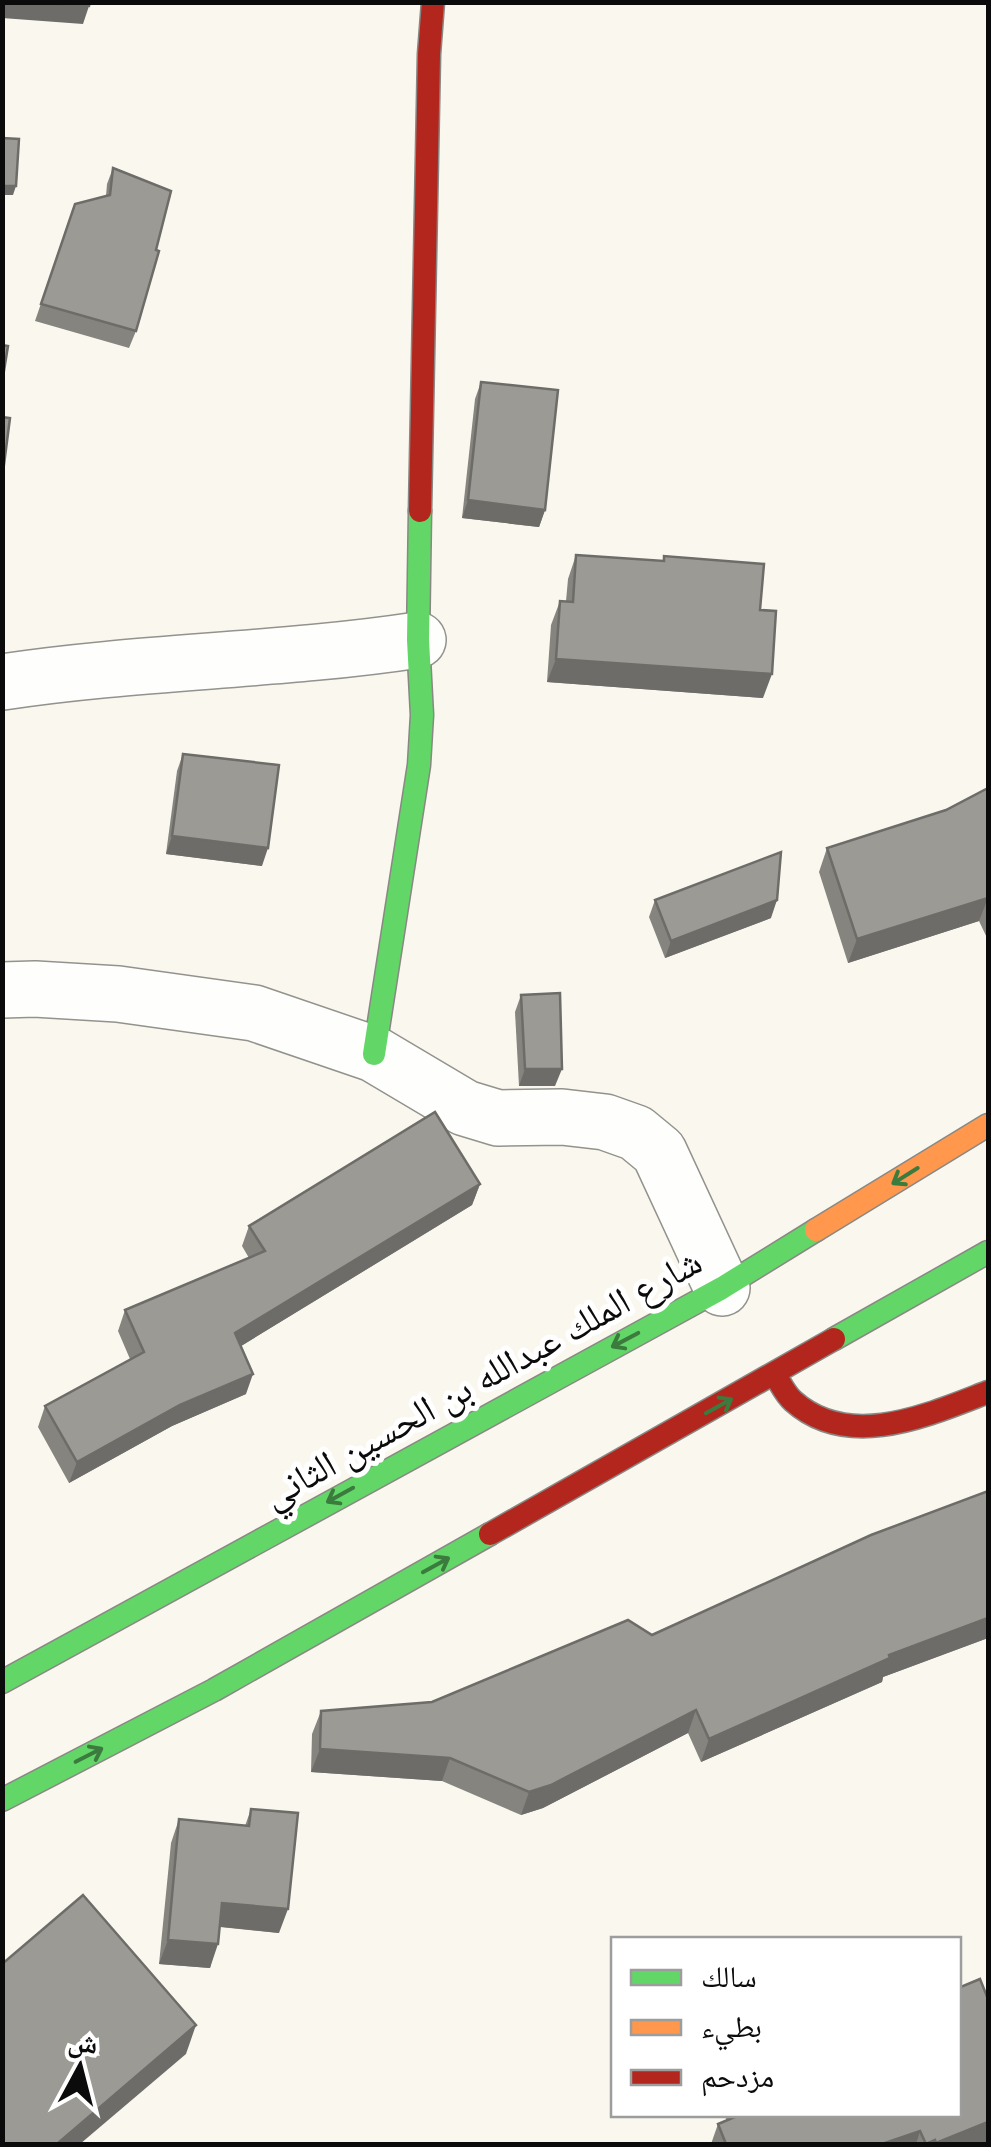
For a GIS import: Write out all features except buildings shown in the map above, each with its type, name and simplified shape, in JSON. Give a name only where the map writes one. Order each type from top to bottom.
[{"type":"main road","points":[[374,1054],[396,937],[420,760],[423,676],[418,640],[428,74],[433,2]]},
{"type":"main road","name":"شارع الملك عبدالله بن الحسين الثاني","points":[[2,1682],[722,1288],[988,1124]]},
{"type":"main road","points":[[2,1800],[214,1690],[988,1252]]},
{"type":"main road","points":[[775,1375],[793,1401],[826,1419],[864,1428],[914,1420],[988,1392]]},
{"type":"main road","points":[[2,1654],[45,1658]]},
{"type":"street","points":[[2,682],[71,671],[276,657],[418,640]]},
{"type":"street","points":[[2,990],[35,988],[118,994],[254,1013],[374,1054],[465,1108],[498,1118],[562,1117],[605,1122],[636,1133],[659,1152],[722,1288]]},
{"type":"traffic: fast","points":[[374,1054],[419,765],[420,511]]},
{"type":"traffic: fast","points":[[2,1682],[722,1288],[816,1230]]},
{"type":"traffic: fast","points":[[834,1339],[988,1252]]},
{"type":"traffic: fast","points":[[2,1800],[214,1690],[490,1534]]},
{"type":"traffic: slow","points":[[816,1230],[988,1125]]},
{"type":"traffic: jam","points":[[420,511],[433,2]]},
{"type":"traffic: jam","points":[[490,1534],[834,1339]]},
{"type":"traffic: jam","points":[[775,1375],[790,1398],[815,1416],[863,1426],[915,1418],[988,1392]]}]
